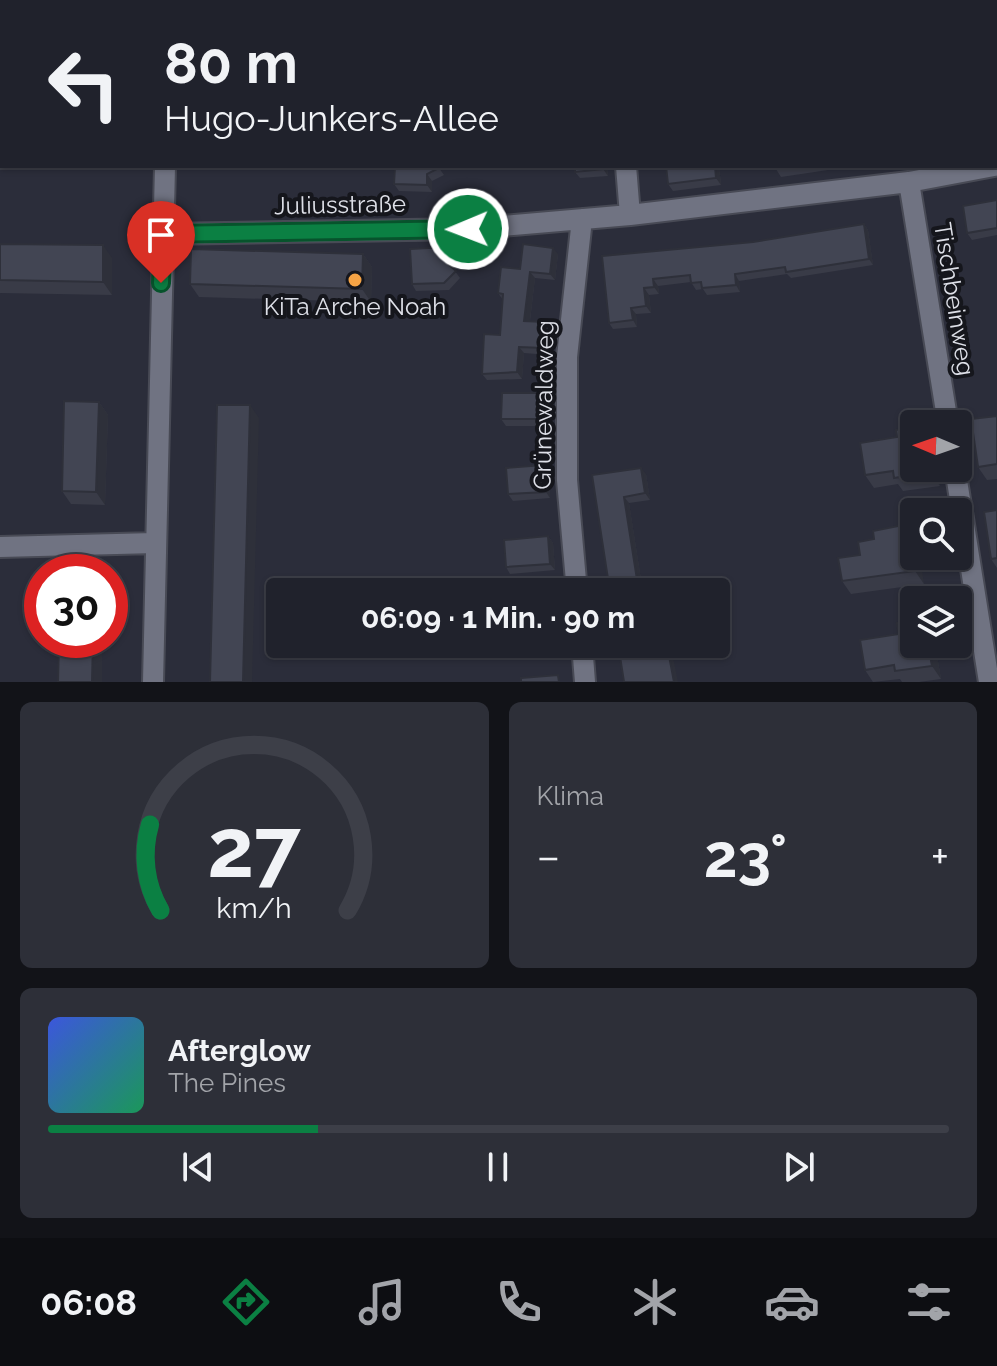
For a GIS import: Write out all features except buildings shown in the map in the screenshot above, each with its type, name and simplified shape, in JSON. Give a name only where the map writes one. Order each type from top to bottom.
[{"type":"street","points":[[153,682],[165,168]]},
{"type":"street","points":[[626,168],[630,215]]},
{"type":"street","name":"Juliusstraße","points":[[163,234],[468,229],[630,215],[909,182],[985,168]]},
{"type":"street","name":"Tischbeinweg","points":[[909,182],[946,410]]},
{"type":"street","name":"Grünewaldweg","points":[[576,578],[567,480],[567,357],[582,219]]},
{"type":"street","points":[[957,482],[989,682]]},
{"type":"street","points":[[0,547],[155,543]]},
{"type":"street","points":[[583,658],[585,682]]},
{"type":"place","name":"KiTa Arche Noah","points":[[355,280]]},
{"type":"route","points":[[161,283],[163,234],[468,229]]}]
